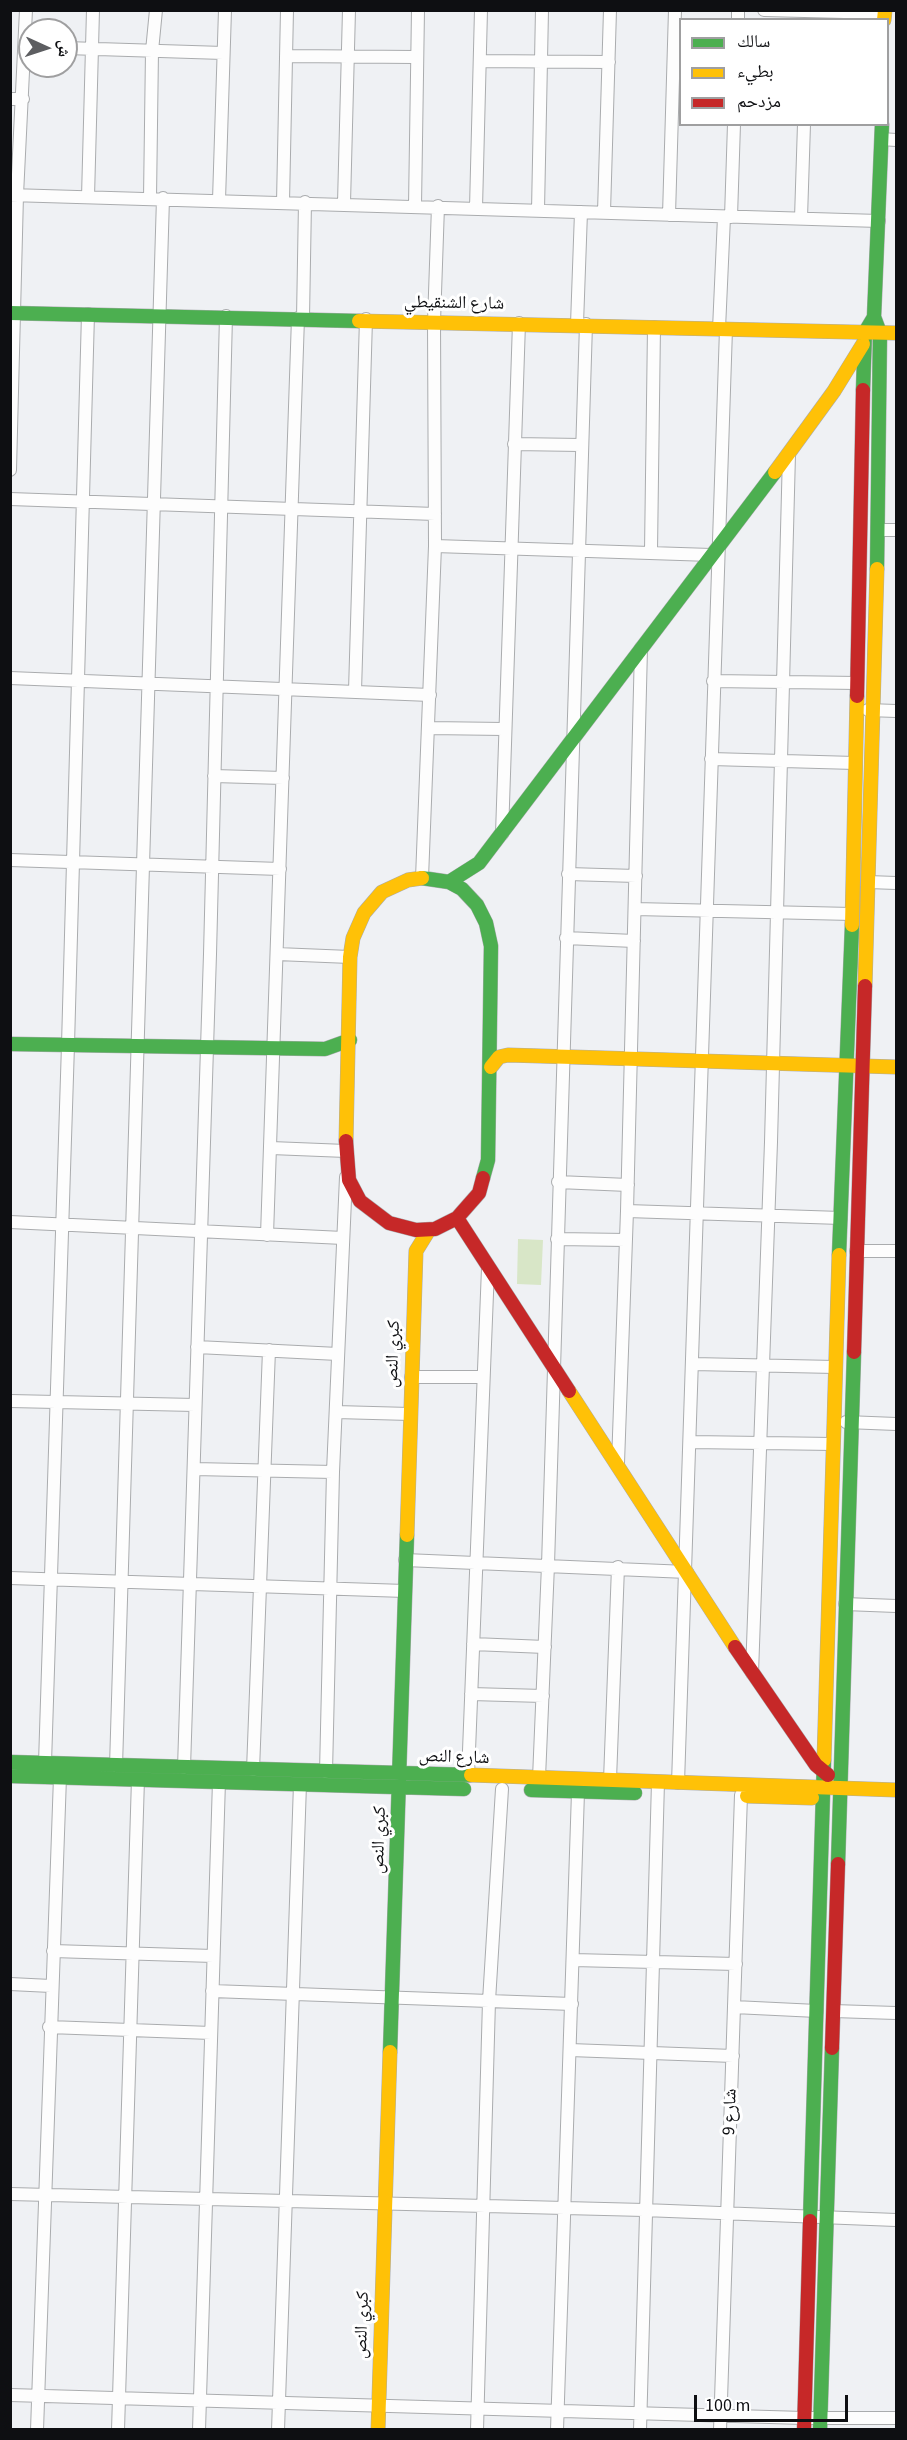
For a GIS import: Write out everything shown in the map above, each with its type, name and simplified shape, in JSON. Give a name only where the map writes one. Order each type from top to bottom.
[{"type":"street","points":[[88,197],[93,10]]},
{"type":"street","points":[[150,198],[152,51],[156,10]]},
{"type":"street","points":[[219,200],[225,10]]},
{"type":"street","points":[[283,202],[286,10]]},
{"type":"street","points":[[344,204],[349,10]]},
{"type":"street","points":[[415,206],[418,10]]},
{"type":"street","points":[[476,208],[481,10]]},
{"type":"street","points":[[538,210],[539,64],[542,10]]},
{"type":"street","points":[[604,212],[610,10]]},
{"type":"street","points":[[669,215],[678,69],[675,10]]},
{"type":"street","points":[[764,10],[885,14]]},
{"type":"street","points":[[78,48],[223,53]]},
{"type":"street","points":[[286,56],[416,57]]},
{"type":"street","points":[[480,61],[539,64],[609,62]]},
{"type":"street","points":[[10,470],[14,195],[17,99],[21,78]]},
{"type":"street","points":[[678,1783],[687,1570],[696,1213],[707,910],[714,550],[727,217],[734,126]]},
{"type":"street","points":[[801,218],[804,126]]},
{"type":"street","points":[[820,2423],[878,530],[880,333],[874,317],[882,126]]},
{"type":"street","points":[[881,139],[897,140]]},
{"type":"street","points":[[14,195],[879,220]]},
{"type":"street","points":[[116,1766],[163,198]]},
{"type":"street","points":[[267,1235],[305,202]]},
{"type":"street","points":[[422,878],[435,546],[434,322],[438,206]]},
{"type":"street","points":[[539,1778],[548,1565],[581,445],[581,212]]},
{"type":"street","name":"شارع الشنقيطي","points":[[13,313],[581,324],[864,337],[880,333],[897,333]]},
{"type":"street","points":[[45,1763],[74,861],[88,314]]},
{"type":"street","points":[[184,1768],[207,1048],[226,316]]},
{"type":"street","points":[[449,882],[479,863],[572,742],[834,391],[874,317]]},
{"type":"street","points":[[355,691],[366,319]]},
{"type":"street","points":[[502,834],[519,323]]},
{"type":"street","points":[[651,551],[654,327]]},
{"type":"street","points":[[804,2424],[833,1422],[852,914],[864,337]]},
{"type":"street","points":[[514,444],[581,445]]},
{"type":"street","points":[[752,1673],[762,1443],[789,453]]},
{"type":"street","points":[[10,499],[435,514]]},
{"type":"street","points":[[878,530],[897,531]]},
{"type":"street","points":[[435,546],[651,551],[714,550]]},
{"type":"street","points":[[618,1463],[628,1185],[641,648]]},
{"type":"street","points":[[10,678],[430,695]]},
{"type":"street","points":[[713,681],[857,683]]},
{"type":"street","points":[[856,710],[897,711]]},
{"type":"street","points":[[429,728],[504,729]]},
{"type":"street","points":[[711,759],[855,763]]},
{"type":"street","points":[[214,776],[284,778]]},
{"type":"street","points":[[10,860],[280,869]]},
{"type":"street","points":[[477,905],[476,880],[479,863]]},
{"type":"street","points":[[568,874],[636,876]]},
{"type":"street","points":[[326,1772],[333,1472],[350,1040],[350,957],[356,928],[371,902],[396,884],[422,878],[449,882],[470,896],[477,905],[486,923],[491,946],[491,1067],[485,1176],[471,1204],[457,1218],[429,1230],[403,1228],[374,1214],[360,1201],[351,1188],[346,1158]]},
{"type":"street","points":[[868,882],[897,883]]},
{"type":"street","points":[[635,909],[852,914]]},
{"type":"street","points":[[566,938],[634,941]]},
{"type":"street","points":[[277,954],[350,957]]},
{"type":"street","points":[[491,1037],[519,1055]]},
{"type":"street","points":[[10,1044],[325,1049],[350,1040]]},
{"type":"street","points":[[325,1049],[349,1062]]},
{"type":"street","points":[[491,1067],[499,1057],[519,1055],[897,1067]]},
{"type":"street","points":[[271,1148],[346,1158]]},
{"type":"street","points":[[558,1182],[628,1185]]},
{"type":"street","points":[[627,1211],[841,1218]]},
{"type":"street","points":[[457,1218],[618,1463],[752,1673],[824,1772],[840,1789]]},
{"type":"street","points":[[10,1222],[343,1238]]},
{"type":"street","points":[[403,1228],[416,1251],[429,1230]]},
{"type":"street","points":[[557,1239],[626,1240]]},
{"type":"street","name":"كبري النص","points":[[378,2430],[416,1251]]},
{"type":"street","points":[[856,1251],[897,1251]]},
{"type":"street","points":[[468,1776],[488,1268]]},
{"type":"street","points":[[197,1347],[338,1354]]},
{"type":"street","points":[[253,1770],[269,1350]]},
{"type":"street","points":[[693,1364],[835,1367]]},
{"type":"street","points":[[411,1377],[483,1377]]},
{"type":"street","points":[[10,1401],[195,1405]]},
{"type":"street","points":[[336,1412],[410,1414]]},
{"type":"street","points":[[833,1422],[897,1424]]},
{"type":"street","points":[[691,1442],[833,1444]]},
{"type":"street","points":[[194,1469],[333,1472]]},
{"type":"street","points":[[405,1560],[687,1570]]},
{"type":"street","points":[[610,1780],[618,1567]]},
{"type":"street","points":[[10,1578],[405,1591]]},
{"type":"street","points":[[845,1604],[897,1606]]},
{"type":"street","points":[[473,1644],[545,1647]]},
{"type":"street","points":[[471,1694],[543,1696]]},
{"type":"street","name":"شارع النص","points":[[10,1762],[326,1772],[399,1781],[578,1792],[658,1788],[678,1783],[823,1793]]},
{"type":"street","name":"شارع النص","points":[[10,1776],[300,1784],[468,1776],[610,1780],[658,1788],[741,1795],[823,1793],[840,1789],[897,1790]]},
{"type":"street","points":[[38,2430],[49,2027],[60,1777]]},
{"type":"street","points":[[118,2430],[138,1779]]},
{"type":"street","points":[[199,2430],[219,1781]]},
{"type":"street","points":[[278,2430],[291,1995],[300,1784]]},
{"type":"street","points":[[640,2430],[644,2210],[658,1788]]},
{"type":"street","points":[[477,2430],[489,2001],[502,1789]]},
{"type":"street","name":"شارع النص","points":[[840,1789],[897,1800]]},
{"type":"street","points":[[557,2430],[578,1792]]},
{"type":"street","name":"شارع 9","points":[[720,2430],[741,1795]]},
{"type":"street","points":[[52,1951],[213,1956]]},
{"type":"street","points":[[573,1960],[736,1964]]},
{"type":"street","points":[[10,1984],[51,1986]]},
{"type":"street","points":[[212,1991],[572,2004]]},
{"type":"street","points":[[734,2007],[817,2011]]},
{"type":"street","points":[[833,2011],[897,2013]]},
{"type":"street","points":[[49,2027],[210,2032]]},
{"type":"street","points":[[570,2050],[733,2056]]},
{"type":"street","points":[[10,2194],[285,2199],[897,2220]]},
{"type":"street","points":[[10,2396],[721,2415],[804,2424],[897,2418]]},
{"type":"green space","points":[[518,1239],[543,1240],[541,1285],[517,1284]]},
{"type":"traffic: fast","points":[[877,569],[880,333],[874,317],[882,126]]},
{"type":"traffic: fast","points":[[10,313],[359,321]]},
{"type":"traffic: fast","points":[[863,390],[865,332],[874,317]]},
{"type":"traffic: fast","points":[[449,882],[479,863],[775,472]]},
{"type":"traffic: fast","points":[[422,878],[449,882],[462,889],[477,905],[486,923],[491,946],[488,1160],[483,1178]]},
{"type":"traffic: fast","points":[[839,1255],[852,925]]},
{"type":"traffic: fast","points":[[10,1044],[325,1049],[350,1040]]},
{"type":"traffic: fast","points":[[838,1864],[854,1352]]},
{"type":"traffic: fast","points":[[390,2052],[407,1535]]},
{"type":"traffic: fast","points":[[810,2221],[824,1760]]},
{"type":"traffic: fast","points":[[10,1762],[471,1775]]},
{"type":"traffic: fast","points":[[10,1776],[464,1789]]},
{"type":"traffic: fast","points":[[531,1790],[635,1793]]},
{"type":"traffic: fast","points":[[820,2430],[832,2048]]},
{"type":"traffic: slow","points":[[884,18],[885,10]]},
{"type":"traffic: slow","points":[[359,321],[896,333]]},
{"type":"traffic: slow","points":[[775,472],[834,391],[863,344]]},
{"type":"traffic: slow","points":[[865,986],[877,569]]},
{"type":"traffic: slow","points":[[852,925],[857,696]]},
{"type":"traffic: slow","points":[[346,1141],[350,957],[353,938],[364,913],[382,892],[408,880],[422,878]]},
{"type":"traffic: slow","points":[[491,1067],[499,1057],[508,1055],[896,1067]]},
{"type":"traffic: slow","points":[[407,1535],[416,1251],[429,1230]]},
{"type":"traffic: slow","points":[[824,1760],[839,1255]]},
{"type":"traffic: slow","points":[[569,1391],[735,1647]]},
{"type":"traffic: slow","points":[[471,1775],[896,1790]]},
{"type":"traffic: slow","points":[[747,1796],[812,1798]]},
{"type":"traffic: slow","points":[[378,2430],[390,2052]]},
{"type":"traffic: jam","points":[[857,696],[863,390]]},
{"type":"traffic: jam","points":[[854,1352],[865,986]]},
{"type":"traffic: jam","points":[[346,1141],[349,1180],[360,1201],[389,1223],[416,1230],[435,1229],[457,1218],[479,1193],[483,1178]]},
{"type":"traffic: jam","points":[[457,1218],[569,1391]]},
{"type":"traffic: jam","points":[[735,1647],[816,1765],[828,1775]]},
{"type":"traffic: jam","points":[[832,2048],[838,1864]]},
{"type":"traffic: jam","points":[[804,2430],[810,2221]]}]
